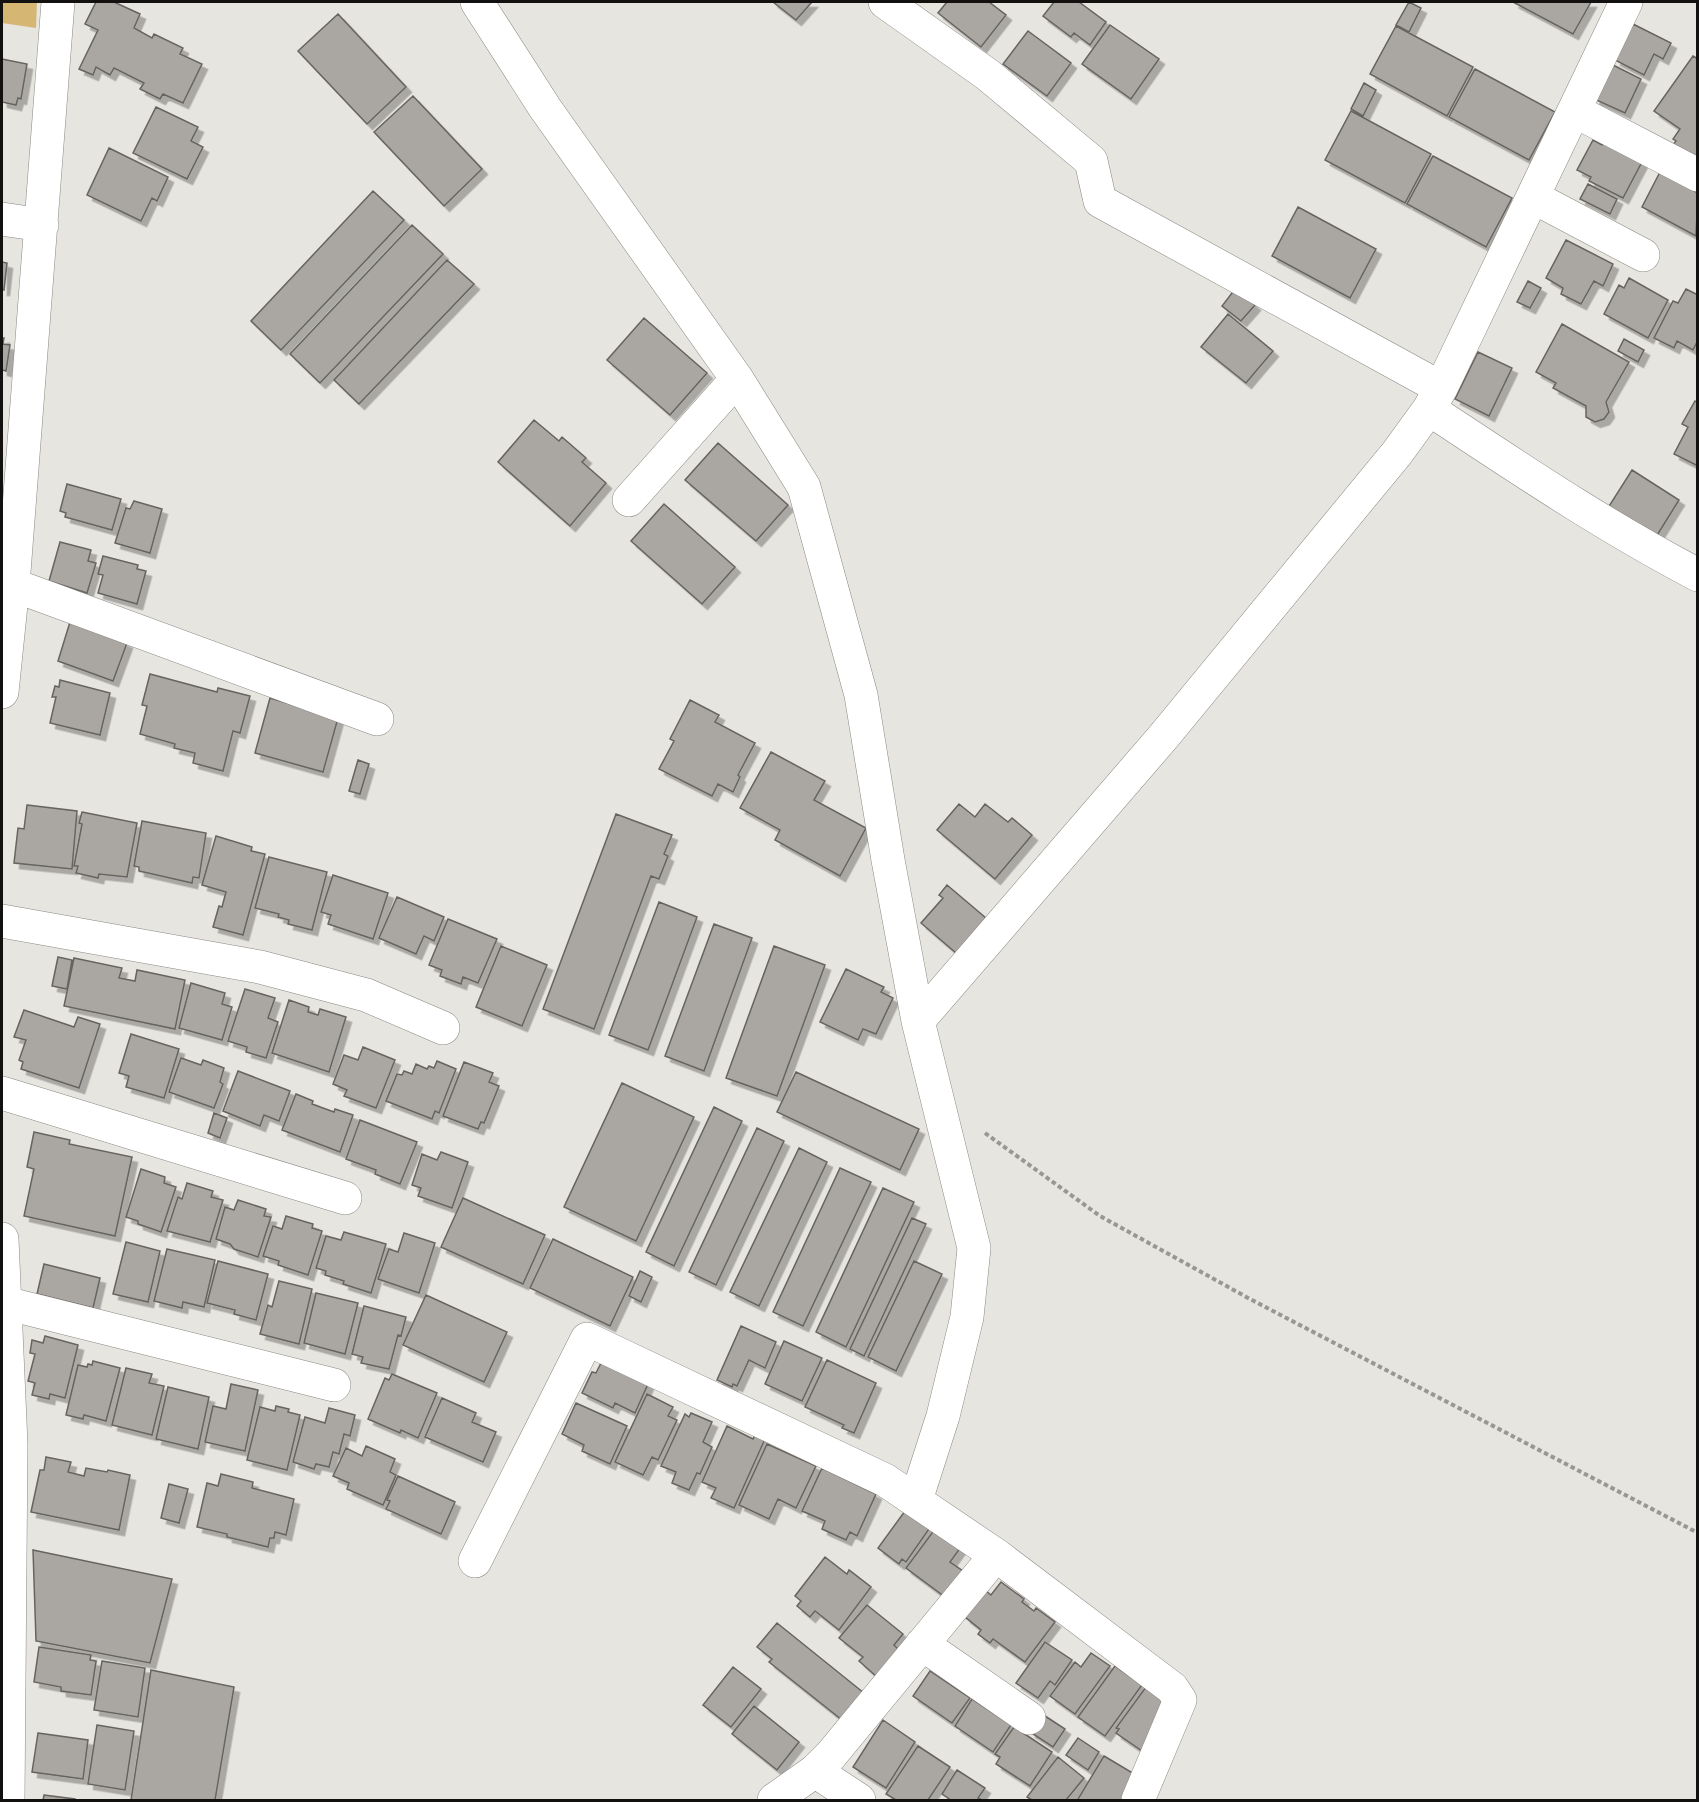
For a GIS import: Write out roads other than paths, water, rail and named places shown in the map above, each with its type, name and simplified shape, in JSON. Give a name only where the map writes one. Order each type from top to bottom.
[{"type":"street","points":[[2,692],[14,585],[58,2]]},
{"type":"street","points":[[477,2],[544,108],[737,379],[804,487],[861,695],[888,860],[918,1020],[974,1248],[967,1317],[943,1416],[916,1500]]},
{"type":"street","points":[[885,2],[988,75],[1091,161],[1101,201],[1435,398],[1597,519],[1698,575]]},
{"type":"street","points":[[918,1020],[1164,736],[1397,453],[1435,398],[1626,2]]},
{"type":"street","points":[[1575,111],[1698,175]]},
{"type":"street","points":[[1533,197],[1643,255]]},
{"type":"street","points":[[2,219],[42,225]]},
{"type":"street","points":[[629,500],[737,379]]},
{"type":"street","points":[[14,585],[377,719]]},
{"type":"street","points":[[2,921],[260,967],[366,995],[443,1028]]},
{"type":"street","points":[[2,1093],[345,1198]]},
{"type":"street","points":[[2,1239],[11,1444],[8,1800]]},
{"type":"street","points":[[4,1320],[334,1385]]},
{"type":"street","points":[[475,1561],[587,1339],[885,1480],[996,1555],[1172,1688],[1180,1700],[1138,1800]]},
{"type":"street","points":[[774,1800],[815,1771],[831,1755],[996,1555]]},
{"type":"street","points":[[922,1644],[1029,1718]]},
{"type":"street","points":[[815,1771],[859,1800]]}]
